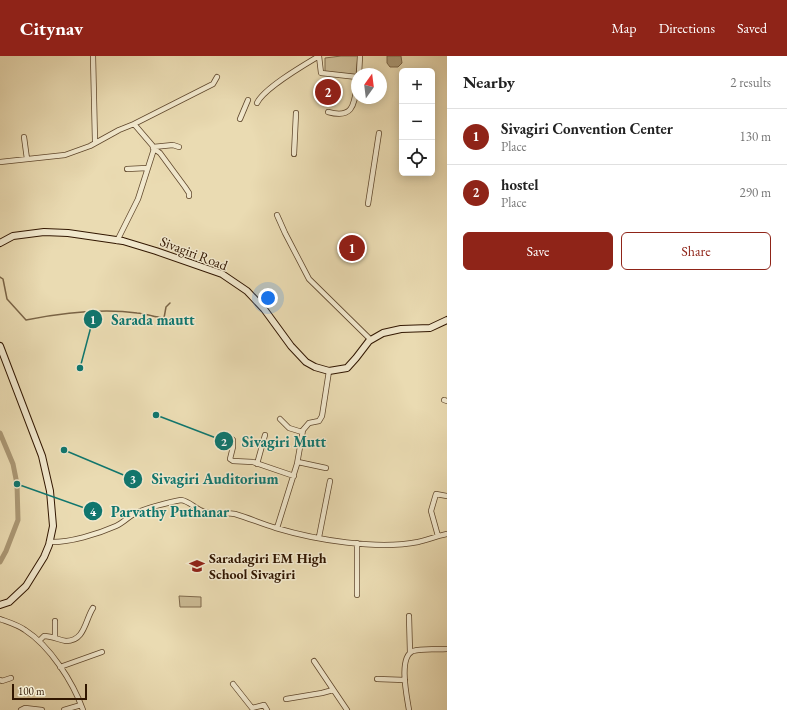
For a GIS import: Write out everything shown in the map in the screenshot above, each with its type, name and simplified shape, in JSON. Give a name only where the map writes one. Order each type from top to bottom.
[{"type":"main road","name":"Sivagiri Road","points":[[0,243],[14,236],[44,232],[68,233],[123,241],[222,274],[247,291],[260,305],[291,346],[306,362],[315,367],[329,371]]},
{"type":"main road","points":[[329,371],[347,368],[368,341],[383,333],[401,329],[430,328],[447,320]]},
{"type":"main road","points":[[0,346],[42,456],[53,511],[53,526],[44,557],[26,586],[9,602],[0,605]]},
{"type":"street","points":[[93,56],[95,141]]},
{"type":"street","points":[[257,103],[263,95],[302,65],[319,56],[321,73],[351,76]]},
{"type":"street","points":[[359,68],[360,56]]},
{"type":"street","points":[[0,162],[56,157],[90,146],[119,130],[134,124],[213,84],[217,77]]},
{"type":"street","points":[[240,119],[248,100]]},
{"type":"street","points":[[328,112],[338,114],[349,112],[354,104]]},
{"type":"street","points":[[294,154],[296,114]]},
{"type":"street","points":[[134,124],[153,147],[160,153],[186,187],[189,196]]},
{"type":"street","points":[[368,204],[378,133]]},
{"type":"street","points":[[24,137],[27,159]]},
{"type":"street","points":[[153,147],[179,147]]},
{"type":"street","points":[[117,241],[138,199],[147,168],[152,157],[153,147]]},
{"type":"street","points":[[128,169],[147,168]]},
{"type":"street","points":[[277,215],[309,280],[371,340]]},
{"type":"street","points":[[277,528],[298,462],[302,432],[308,424],[318,421],[321,418],[324,409],[329,371]]},
{"type":"street","points":[[280,419],[289,428],[302,432]]},
{"type":"street","points":[[257,464],[266,435]]},
{"type":"street","points":[[228,437],[232,439],[233,445],[231,460],[257,464],[294,476]]},
{"type":"street","points":[[298,462],[326,468]]},
{"type":"street","points":[[319,537],[330,481]]},
{"type":"street","points":[[438,536],[431,511],[436,494],[447,496]]},
{"type":"street","points":[[49,542],[73,539],[97,533],[116,526],[133,514],[142,510],[181,500],[206,513],[235,514],[277,528],[357,543],[404,544],[418,542],[447,534]]},
{"type":"street","points":[[356,596],[357,543]]},
{"type":"street","points":[[39,641],[44,636],[70,640],[80,634],[84,630],[93,608]]},
{"type":"street","points":[[409,616],[410,653],[405,661],[405,680],[409,710]]},
{"type":"street","points":[[0,619],[24,629],[39,641],[60,667],[82,708],[64,710]]},
{"type":"street","points":[[55,620],[55,638]]},
{"type":"street","points":[[410,653],[420,650],[447,649]]},
{"type":"street","points":[[60,667],[102,652]]},
{"type":"street","points":[[314,661],[348,710]]},
{"type":"street","points":[[0,680],[2,681],[11,678]]},
{"type":"street","points":[[377,679],[405,680]]},
{"type":"street","points":[[232,684],[252,708],[264,705],[267,710]]},
{"type":"street","points":[[286,699],[333,690]]},
{"type":"street","points":[[21,710],[24,708],[42,710]]},
{"type":"shaded area","points":[[358,56],[357,68],[351,68],[351,75],[325,72],[325,58]]},
{"type":"shaded area","points":[[387,56],[401,56],[402,63],[398,67],[390,67],[387,63]]},
{"type":"shaded area","points":[[179,596],[201,597],[201,607],[180,607]]},
{"type":"waterway","points":[[0,277],[3,279],[7,299],[26,320],[67,313],[95,311],[140,313],[164,318],[166,307],[170,303]]},
{"type":"waterway","points":[[0,433],[13,464],[17,484],[18,520],[0,562]]},
{"type":"place","name":"hostel","points":[[328,92]]},
{"type":"place","name":"Sivagiri Convention Center","points":[[352,248]]},
{"type":"place","name":"Sarada mautt","points":[[80,368]]},
{"type":"place","name":"Sivagiri Mutt","points":[[156,415]]},
{"type":"place","name":"Sivagiri Auditorium","points":[[64,450]]},
{"type":"place","name":"Parvathy Puthanar","points":[[17,484]]},
{"type":"place","name":"Saradagiri EM High School Sivagiri","points":[[197,566]]}]
